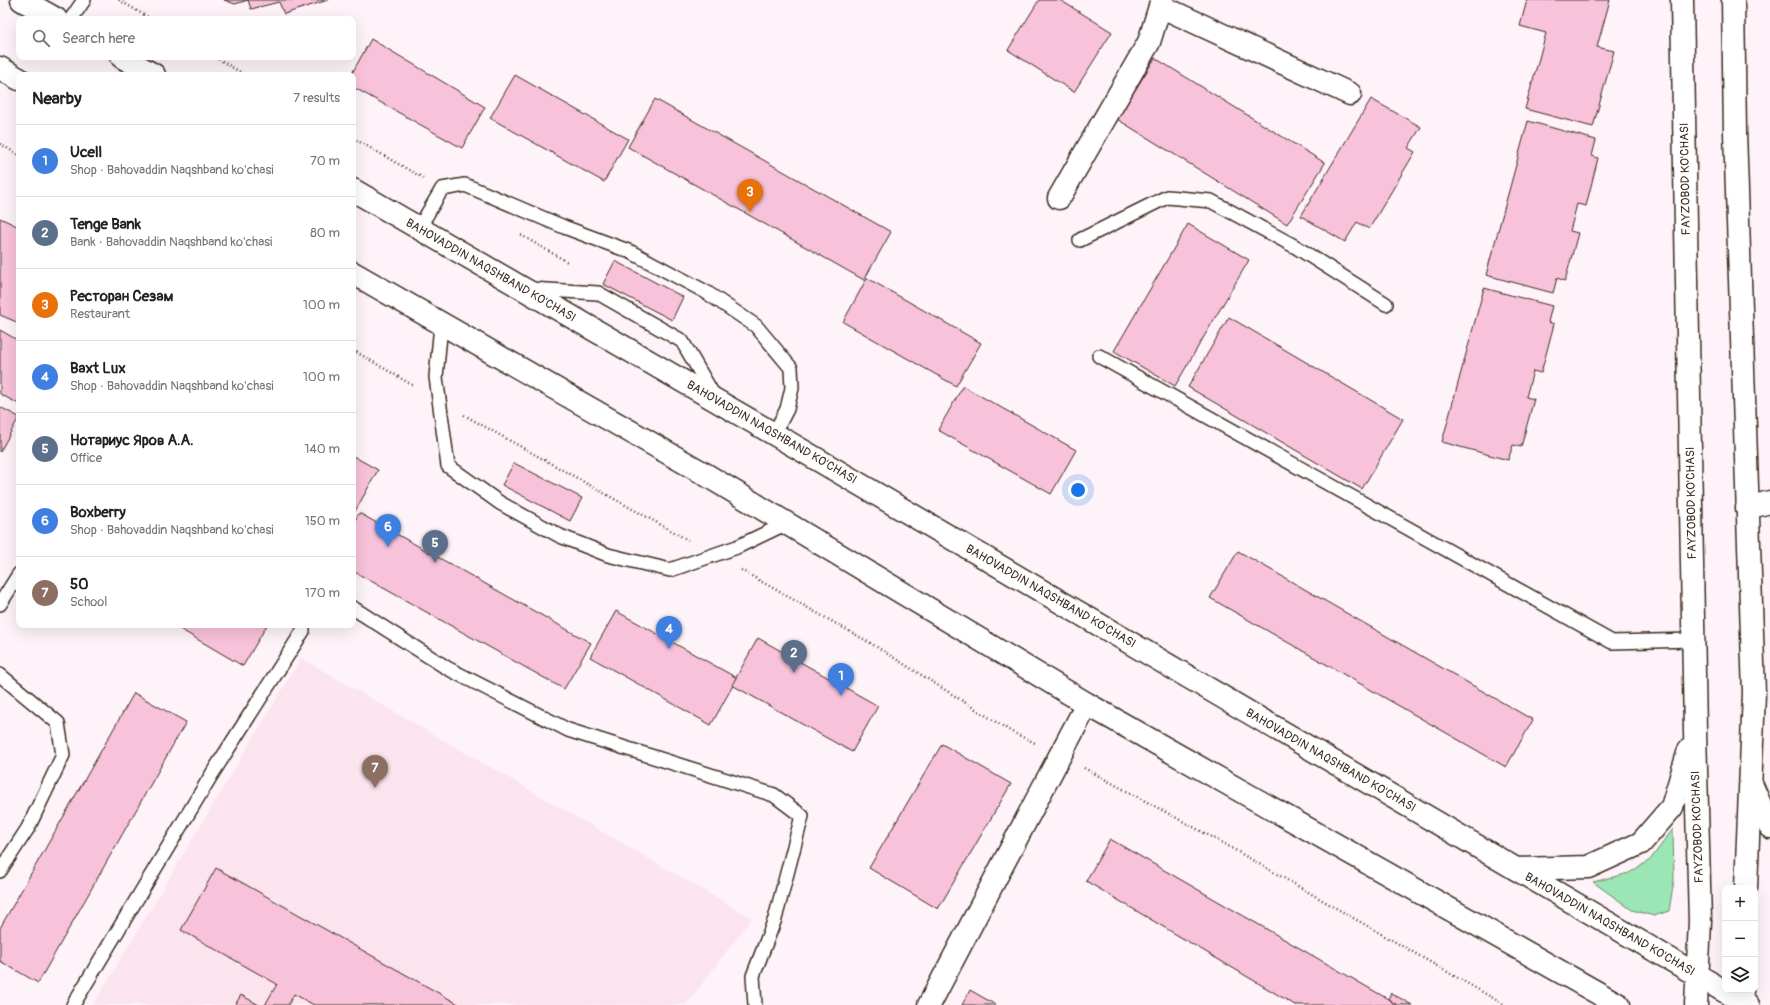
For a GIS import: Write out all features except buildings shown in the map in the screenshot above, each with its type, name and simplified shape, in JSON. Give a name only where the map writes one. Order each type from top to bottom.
[{"type":"main road","points":[[22,0],[51,16]]},
{"type":"main road","name":"FAYZOBOD KO'CHASI","points":[[1682,0],[1693,640],[1700,921],[1696,1005]]},
{"type":"main road","points":[[1733,0],[1735,132],[1754,692],[1746,885]]},
{"type":"main road","points":[[1059,198],[1149,42],[1161,3],[1350,94]]},
{"type":"main road","points":[[127,60],[149,72]]},
{"type":"main road","points":[[0,68],[16,77]]},
{"type":"main road","name":"BAHOVADDIN NAQSHBAND KO'CHASI","points":[[356,192],[716,399],[1697,975],[1743,1000]]},
{"type":"main road","points":[[356,275],[441,325],[696,469],[1087,704],[1619,1005]]},
{"type":"main road","points":[[1747,508],[1770,502]]},
{"type":"main road","points":[[929,1005],[1087,704]]},
{"type":"main road","points":[[1516,869],[1588,867],[1641,843],[1672,807],[1695,732]]},
{"type":"main road","points":[[1750,781],[1770,827]]},
{"type":"lane","points":[[73,16],[84,0]]},
{"type":"lane","points":[[419,228],[442,189],[465,185],[564,227],[632,252],[706,292],[756,326],[791,368],[792,388],[789,402],[774,434]]},
{"type":"lane","points":[[1080,240],[1167,196],[1211,201],[1296,247],[1386,304]]},
{"type":"lane","points":[[523,288],[598,293],[682,340],[716,399]]},
{"type":"lane","points":[[441,325],[436,377],[448,466],[500,503],[560,536],[608,555],[670,570],[737,547],[786,523]]},
{"type":"lane","points":[[1099,356],[1612,642],[1693,640]]},
{"type":"lane","points":[[0,604],[16,579]]},
{"type":"lane","points":[[356,610],[447,668],[568,730],[774,795],[802,816],[775,919],[753,976],[755,1005]]},
{"type":"lane","points":[[73,1005],[212,774],[303,631],[303,628]]},
{"type":"lane","points":[[0,676],[58,723],[63,755],[28,828],[0,871]]},
{"type":"path","points":[[119,0],[146,16]]},
{"type":"path","points":[[220,60],[240,72]]},
{"type":"path","points":[[0,144],[16,153]]},
{"type":"path","points":[[356,352],[421,390]]},
{"type":"path","points":[[462,414],[692,542]]},
{"type":"path","points":[[741,569],[872,644],[1012,732],[1060,755],[1222,842],[1505,1005]]},
{"type":"shaded area","points":[[301,658],[752,918],[686,1005],[93,1005]]},
{"type":"green space","points":[[1673,829],[1674,880],[1669,911],[1654,916],[1632,910],[1593,882],[1629,873],[1650,860]]},
{"type":"place","name":"Ресторан Сезам","points":[[750,212]]},
{"type":"place","name":"Boxberry","points":[[388,547]]},
{"type":"place","name":"Нотариус Яров А.А.","points":[[435,563]]},
{"type":"place","name":"Baxt Lux","points":[[669,649]]},
{"type":"place","name":"Tenge Bank","points":[[794,673]]},
{"type":"place","name":"Ucell","points":[[841,696]]},
{"type":"place","name":"50","points":[[375,788]]}]
